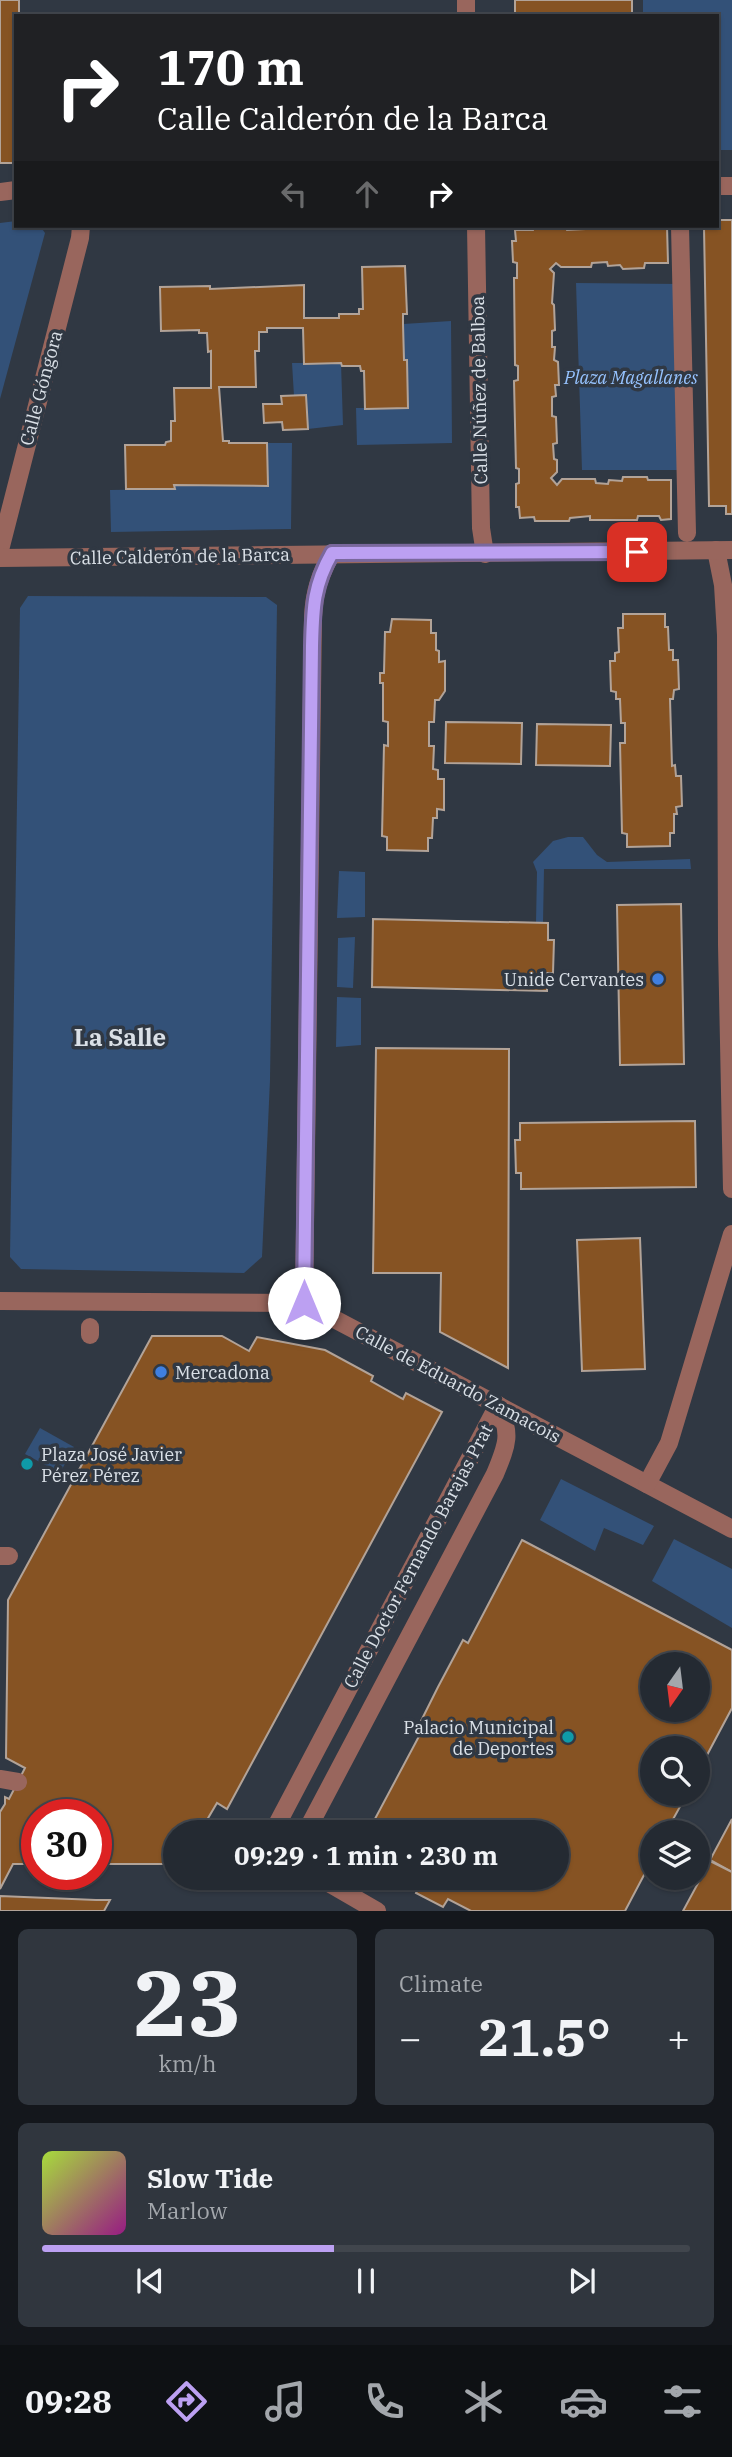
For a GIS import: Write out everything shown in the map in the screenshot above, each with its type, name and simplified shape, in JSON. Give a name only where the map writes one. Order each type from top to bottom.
[{"type":"street","name":"Calle Góngora","points":[[0,550],[81,228]]},
{"type":"street","name":"Calle Núñez de Balboa","points":[[476,228],[481,528],[485,554]]},
{"type":"street","points":[[680,228],[687,533]]},
{"type":"street","name":"Calle Calderón de la Barca","points":[[0,558],[724,550]]},
{"type":"street","points":[[724,550],[732,1189]]},
{"type":"street","points":[[304,1303],[313,617],[314,594],[321,572],[332,553]]},
{"type":"street","points":[[648,1484],[669,1443],[732,1234]]},
{"type":"street","name":"Calle de Eduardo Zamacois","points":[[0,1301],[304,1303],[732,1529]]},
{"type":"street","name":"Calle Doctor Fernando Barajas Prat","points":[[279,1820],[498,1405]]},
{"type":"street","name":"Calle Doctor Fernando Barajas Prat","points":[[312,1820],[495,1474],[507,1443],[508,1432],[498,1405]]},
{"type":"street","points":[[341,1890],[377,1911]]},
{"type":"green space","points":[[643,0],[732,0],[732,150],[719,150],[719,14],[643,14]]},
{"type":"green space","points":[[14,221],[14,228],[41,228],[45,233],[0,399],[0,223]]},
{"type":"green space","name":"Plaza Magallanes","points":[[576,283],[681,284],[685,470],[582,470]]},
{"type":"green space","points":[[451,321],[452,443],[357,445],[356,408],[408,408],[403,324]]},
{"type":"green space","points":[[292,363],[341,363],[343,425],[308,429],[306,396],[294,396]]},
{"type":"green space","points":[[267,443],[292,443],[291,529],[111,532],[110,490],[174,489],[174,485],[268,486]]},
{"type":"green space","points":[[28,596],[266,597],[277,605],[270,1080],[262,1257],[244,1273],[21,1269],[10,1257],[20,608]]},
{"type":"green space","points":[[583,837],[597,855],[607,862],[690,859],[691,869],[544,869],[543,923],[536,923],[537,872],[533,862],[553,841]]},
{"type":"green space","points":[[339,871],[365,872],[365,917],[337,918]]},
{"type":"green space","points":[[355,937],[353,988],[337,987],[338,938]]},
{"type":"green space","points":[[337,997],[361,998],[361,1045],[336,1047]]},
{"type":"green space","points":[[40,1428],[74,1447],[60,1473],[25,1454]]},
{"type":"green space","points":[[561,1479],[654,1526],[643,1545],[604,1528],[595,1551],[540,1520]]},
{"type":"green space","points":[[674,1539],[732,1569],[732,1628],[652,1581]]},
{"type":"building","points":[[0,0],[19,0],[19,14],[14,14],[14,163],[0,163]]},
{"type":"building","points":[[515,0],[632,0],[632,14],[515,14]]},
{"type":"building","points":[[719,220],[732,220],[732,514],[726,514],[726,506],[709,506],[704,228],[719,227]]},
{"type":"building","points":[[667,228],[668,263],[645,263],[644,268],[623,269],[620,265],[608,266],[607,262],[592,263],[591,267],[561,267],[556,263],[550,269],[554,273],[552,303],[555,330],[552,331],[552,347],[555,347],[554,360],[558,362],[559,385],[555,385],[556,396],[552,397],[552,416],[556,417],[557,443],[553,444],[557,472],[551,478],[557,485],[562,479],[595,479],[596,483],[608,484],[609,480],[622,481],[623,477],[671,480],[671,519],[638,516],[637,520],[590,520],[590,516],[570,518],[569,521],[535,521],[534,517],[520,518],[519,507],[516,507],[519,469],[516,468],[514,381],[518,380],[518,366],[515,365],[514,278],[517,278],[517,263],[513,262],[512,241],[516,241],[515,230]]},
{"type":"building","points":[[405,266],[407,314],[403,314],[403,324],[408,408],[365,409],[364,371],[361,371],[360,366],[342,366],[341,363],[304,364],[303,328],[267,328],[267,332],[259,332],[259,351],[255,351],[256,387],[219,387],[223,441],[267,443],[268,486],[174,485],[175,489],[126,489],[125,445],[165,445],[171,441],[171,421],[175,421],[174,388],[211,388],[211,351],[208,352],[207,333],[199,333],[199,330],[161,331],[160,287],[210,286],[210,289],[304,285],[304,318],[339,318],[339,314],[359,314],[359,309],[363,309],[362,267]]},
{"type":"building","points":[[306,395],[308,429],[283,430],[282,422],[264,423],[263,404],[282,404],[281,396]]},
{"type":"building","points":[[623,614],[665,614],[669,650],[673,650],[673,660],[678,660],[679,689],[674,690],[673,699],[670,699],[672,766],[675,765],[676,776],[681,776],[682,806],[676,807],[670,846],[627,847],[627,834],[622,833],[620,743],[625,743],[625,723],[621,723],[620,699],[616,699],[616,692],[611,691],[610,661],[615,661],[615,653],[619,652],[618,628],[623,628]]},
{"type":"building","points":[[392,619],[431,620],[431,633],[436,633],[439,662],[445,661],[445,691],[439,700],[435,700],[434,722],[429,722],[429,746],[434,746],[433,769],[438,770],[438,779],[444,779],[444,810],[437,809],[437,818],[433,818],[428,851],[387,850],[387,837],[382,836],[384,745],[388,746],[388,722],[383,721],[383,683],[380,683],[380,673],[384,673],[385,632],[390,632]]},
{"type":"building","points":[[446,722],[522,723],[521,764],[445,763]]},
{"type":"building","points":[[537,724],[611,725],[610,766],[536,765]]},
{"type":"building","points":[[681,904],[684,1064],[620,1065],[617,905]]},
{"type":"building","points":[[373,919],[548,923],[548,940],[554,940],[553,973],[547,973],[547,991],[372,987]]},
{"type":"building","points":[[376,1048],[509,1049],[508,1368],[440,1332],[441,1273],[373,1273]]},
{"type":"building","points":[[695,1121],[696,1187],[521,1189],[521,1173],[516,1173],[515,1140],[520,1140],[520,1123]]},
{"type":"building","points":[[640,1238],[645,1369],[582,1371],[577,1240]]},
{"type":"building","points":[[152,1336],[222,1336],[249,1351],[257,1337],[325,1350],[373,1376],[371,1381],[403,1399],[406,1393],[442,1412],[227,1809],[217,1803],[207,1820],[163,1820],[163,1864],[112,1864],[112,1799],[21,1799],[21,1864],[13,1864],[0,1889],[0,1812],[5,1804],[5,1797],[9,1799],[25,1768],[6,1758],[8,1600]]},
{"type":"building","name":"Palacio Municipal de Deportes","points":[[522,1540],[732,1650],[732,1708],[710,1749],[710,1736],[640,1736],[640,1806],[680,1806],[673,1820],[640,1820],[640,1883],[625,1911],[471,1911],[448,1899],[443,1907],[416,1893],[417,1890],[569,1890],[569,1820],[374,1820],[425,1725],[420,1723],[463,1640],[468,1643]]},
{"type":"building","points":[[732,1819],[732,1872],[710,1860]]},
{"type":"building","points":[[710,1861],[732,1872],[732,1911],[683,1911],[694,1890],[710,1890]]},
{"type":"building","points":[[0,1896],[110,1900],[104,1911],[0,1911]]},
{"type":"place","name":"Unide Cervantes","points":[[658,979]]},
{"type":"place","name":"Mercadona","points":[[161,1372]]},
{"type":"place","name":"Plaza José Javier Pérez Pérez","points":[[27,1464]]},
{"type":"place","name":"Palacio Municipal de Deportes","points":[[568,1737]]},
{"type":"district","name":"La Salle","points":[[120,1037]]},
{"type":"route","points":[[304,1303],[312,646],[314,594],[321,572],[332,553],[637,552]]}]
